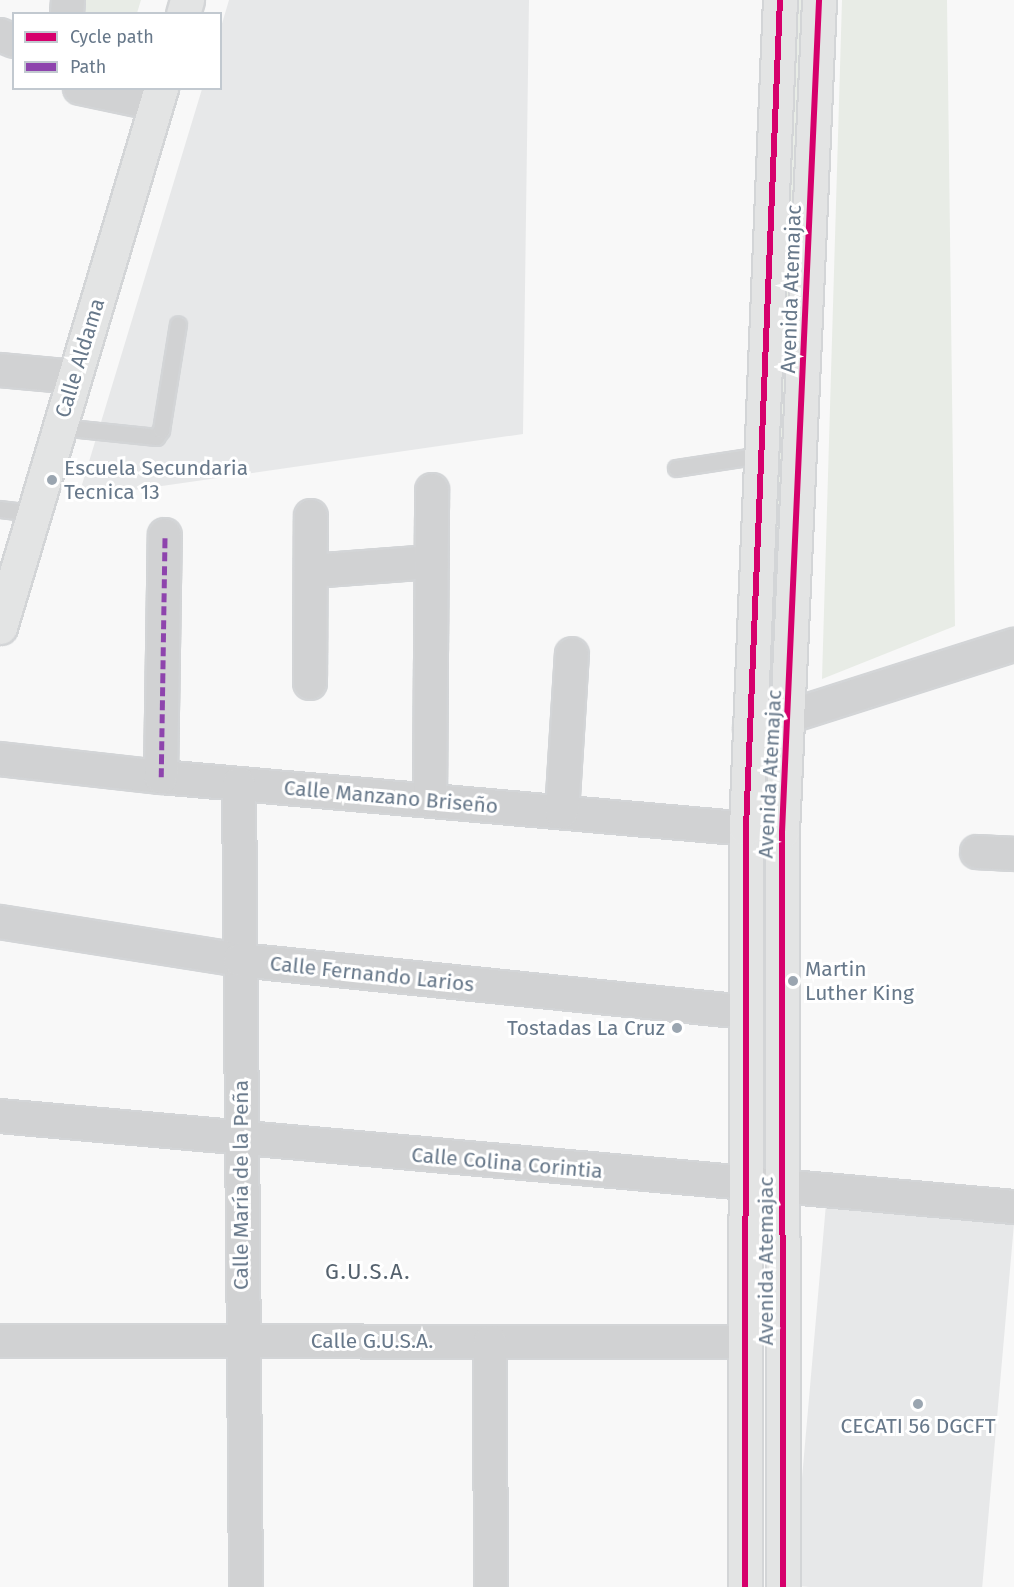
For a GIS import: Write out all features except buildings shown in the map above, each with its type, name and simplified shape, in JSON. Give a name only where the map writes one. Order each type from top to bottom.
[{"type":"main road","name":"Avenida Atemajac","points":[[745,1587],[743,1342],[746,828],[780,0]]},
{"type":"main road","name":"Avenida Atemajac","points":[[783,1587],[782,831],[789,716],[819,0]]},
{"type":"main road","name":"Calle Aldama","points":[[0,627],[159,96]]},
{"type":"street","points":[[100,90],[159,96]]},
{"type":"street","points":[[0,370],[75,377]]},
{"type":"street","points":[[430,800],[432,490]]},
{"type":"street","points":[[309,683],[311,516]]},
{"type":"street","points":[[161,777],[165,535]]},
{"type":"street","points":[[311,571],[432,562]]},
{"type":"street","points":[[750,729],[1014,645]]},
{"type":"street","points":[[562,812],[572,654]]},
{"type":"street","name":"Calle Manzano Briseño","points":[[0,759],[161,777],[782,831]]},
{"type":"street","name":"Calle María de la Peña","points":[[239,784],[240,1138],[246,1587]]},
{"type":"street","points":[[977,852],[1014,854]]},
{"type":"street","name":"Calle Fernando Larios","points":[[0,922],[240,960],[745,1012]]},
{"type":"street","name":"Calle Colina Corintia","points":[[0,1116],[782,1189],[1014,1207]]},
{"type":"street","name":"Calle G.U.S.A.","points":[[0,1341],[743,1342]]},
{"type":"street","points":[[490,1342],[491,1587]]},
{"type":"lane","points":[[60,427],[156,437],[161,430],[178,324]]},
{"type":"lane","points":[[676,468],[761,455]]},
{"type":"lane","points":[[0,509],[34,513]]},
{"type":"shaded area","points":[[83,0],[141,0],[137,12],[82,12]]},
{"type":"shaded area","points":[[229,0],[529,0],[523,434],[78,498],[202,90],[222,90],[222,24]]},
{"type":"shaded area","points":[[794,0],[822,0],[779,692],[765,676]]},
{"type":"shaded area","points":[[842,0],[947,0],[955,626],[822,679]]},
{"type":"shaded area","name":"CECATI 56 DGCFT","points":[[826,1204],[1014,1220],[982,1587],[793,1586]]},
{"type":"marked path","points":[[161,777],[165,535]]},
{"type":"cycle path","points":[[745,1587],[746,828],[780,0]]},
{"type":"cycle path","points":[[783,1587],[782,832],[819,0]]},
{"type":"place","name":"Escuela Secundaria Tecnica 13","points":[[52,480]]},
{"type":"place","name":"Martin Luther King","points":[[793,981]]},
{"type":"place","name":"Tostadas La Cruz","points":[[677,1028]]},
{"type":"place","name":"CECATI 56 DGCFT","points":[[918,1404]]},
{"type":"district","name":"G.U.S.A.","points":[[368,1272]]}]
